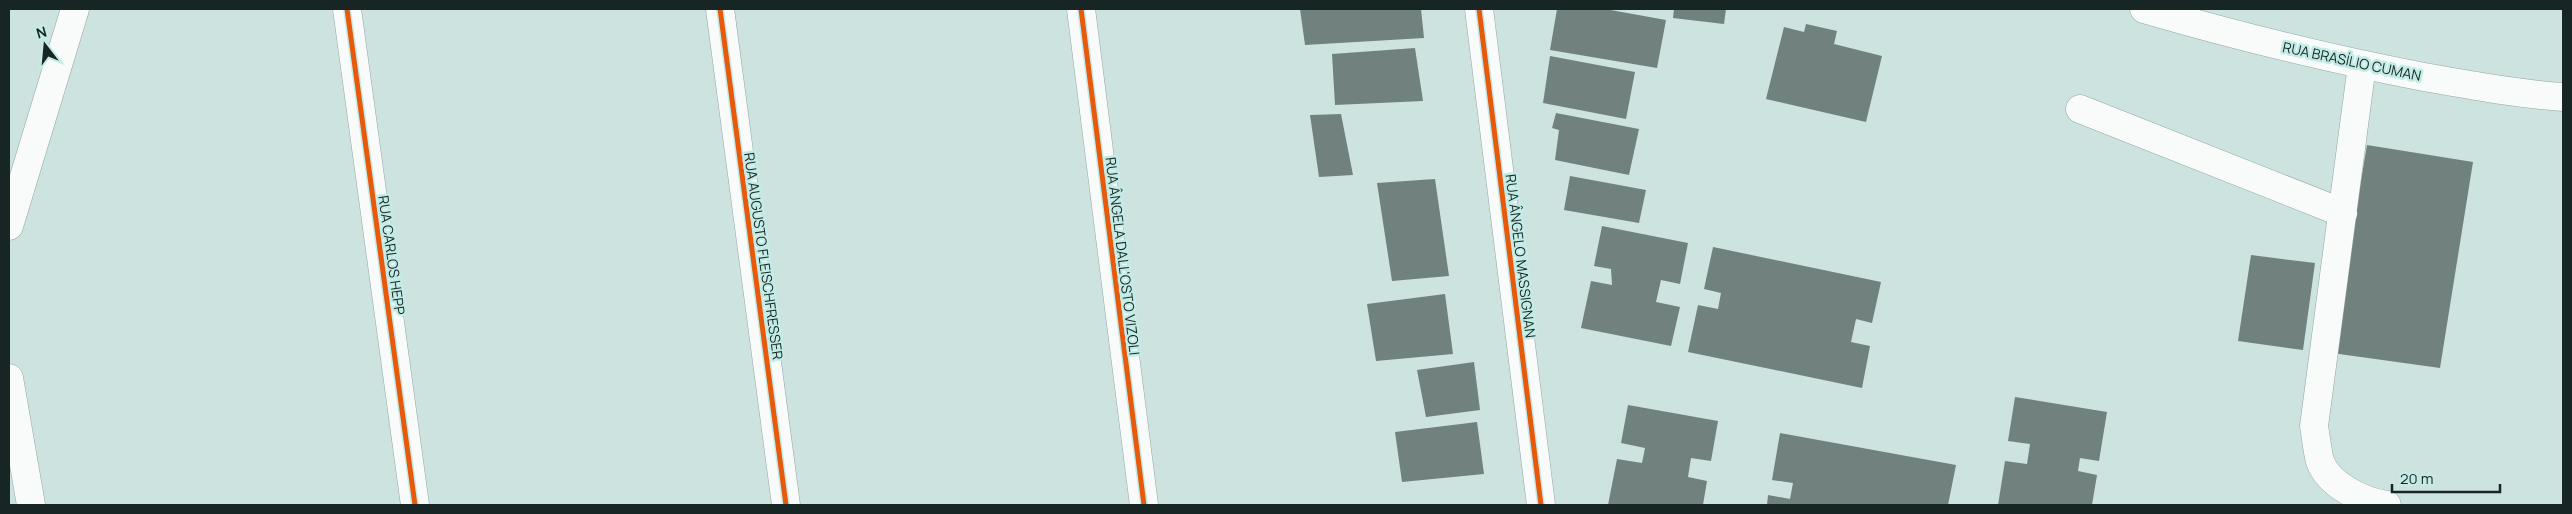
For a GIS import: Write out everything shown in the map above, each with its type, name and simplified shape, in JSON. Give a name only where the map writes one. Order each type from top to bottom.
[{"type":"street","points":[[9,226],[76,9]]},
{"type":"street","name":"RUA CARLOS HEPP","points":[[347,9],[415,505]]},
{"type":"street","name":"RUA AUGUSTO FLEISCHFRESSER","points":[[720,9],[786,505]]},
{"type":"street","name":"RUA ÂNGELA DALL'OSTO VIZOLI","points":[[1081,9],[1144,505]]},
{"type":"street","name":"RUA ÂNGELO MASSIGNAN","points":[[1479,9],[1541,505]]},
{"type":"street","name":"RUA BRASÍLIO CUMAN","points":[[2144,9],[2202,18],[2362,65],[2464,84],[2563,97]]},
{"type":"street","points":[[2362,65],[2314,426],[2320,463],[2340,488],[2376,504],[2387,505]]},
{"type":"street","points":[[2080,109],[2343,213]]},
{"type":"street","points":[[9,378],[31,505]]},
{"type":"building","points":[[1300,9],[1421,9],[1424,38],[1305,45]]},
{"type":"building","points":[[1557,9],[1605,9],[1666,20],[1657,68],[1550,50]]},
{"type":"building","points":[[1674,9],[1726,9],[1724,24],[1673,18]]},
{"type":"building","points":[[1806,24],[1837,31],[1834,44],[1882,56],[1866,122],[1766,99],[1784,27],[1804,32]]},
{"type":"building","points":[[1415,48],[1423,101],[1335,105],[1332,54]]},
{"type":"building","points":[[1550,56],[1635,72],[1626,119],[1543,103]]},
{"type":"building","points":[[1556,113],[1639,129],[1629,175],[1555,160],[1559,130],[1552,128]]},
{"type":"building","points":[[1341,114],[1353,175],[1319,177],[1310,115]]},
{"type":"building","points":[[2367,145],[2473,162],[2440,368],[2332,353]]},
{"type":"building","points":[[1570,176],[1646,190],[1639,223],[1564,210]]},
{"type":"building","points":[[1435,179],[1449,276],[1392,281],[1377,183]]},
{"type":"building","points":[[1602,226],[1688,243],[1680,284],[1661,280],[1656,302],[1680,307],[1671,346],[1581,328],[1591,281],[1612,285],[1611,269],[1594,266]]},
{"type":"building","points":[[1713,247],[1881,282],[1872,323],[1856,319],[1851,342],[1870,346],[1862,388],[1688,352],[1698,305],[1718,309],[1721,293],[1704,289]]},
{"type":"building","points":[[2251,255],[2315,263],[2303,350],[2238,341]]},
{"type":"building","points":[[1445,294],[1453,354],[1376,361],[1367,304]]},
{"type":"building","points":[[1474,362],[1480,410],[1426,417],[1417,370]]},
{"type":"building","points":[[2015,397],[2107,412],[2099,461],[2080,458],[2078,471],[2097,475],[2092,505],[1998,505],[2005,461],[2027,464],[2030,444],[2008,441]]},
{"type":"building","points":[[1628,405],[1718,421],[1711,461],[1691,458],[1688,477],[1707,481],[1703,505],[1608,505],[1617,459],[1642,463],[1645,448],[1621,443]]},
{"type":"building","points":[[1477,422],[1484,474],[1402,482],[1395,432]]},
{"type":"building","points":[[1780,433],[1956,465],[1948,505],[1767,505],[1768,495],[1790,499],[1793,483],[1772,480]]},
{"type":"cycle path","points":[[347,9],[415,505]]},
{"type":"cycle path","points":[[720,9],[786,505]]},
{"type":"cycle path","points":[[1081,9],[1144,505]]},
{"type":"cycle path","points":[[1479,9],[1541,505]]}]
